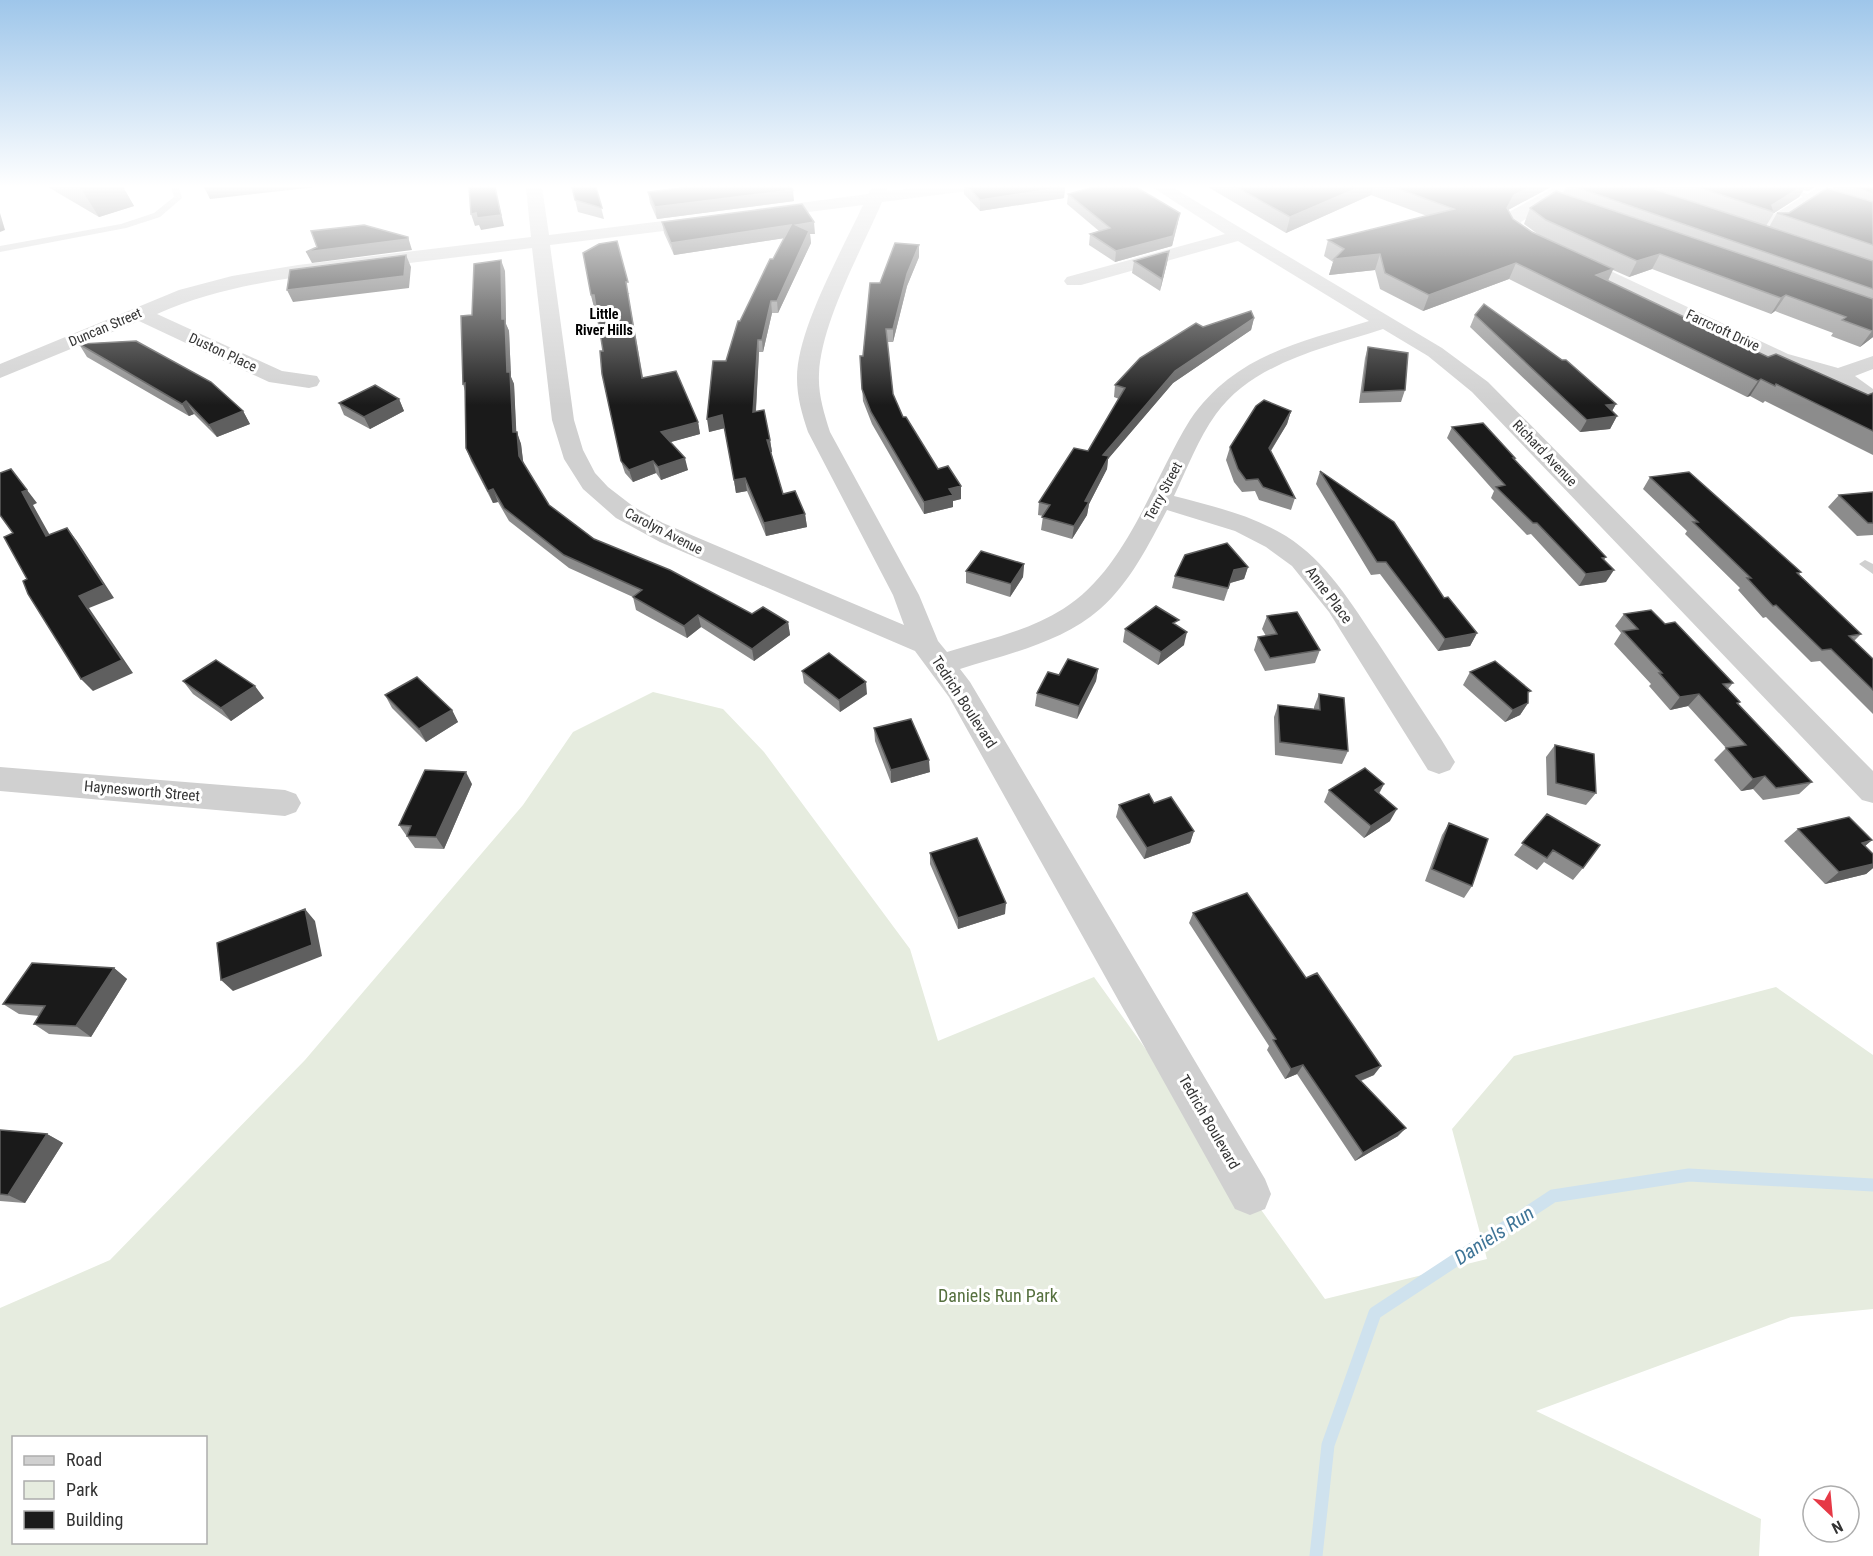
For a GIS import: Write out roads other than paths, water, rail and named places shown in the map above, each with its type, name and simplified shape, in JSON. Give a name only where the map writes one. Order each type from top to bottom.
[{"type":"street","name":"Duncan Street","points":[[0,372],[186,294],[250,278],[395,260]]},
{"type":"street","name":"Carolyn Avenue","points":[[544,260],[563,420],[577,464],[599,492],[614,505],[669,536],[934,654]]},
{"type":"street","name":"Tedrich Boulevard","points":[[848,260],[817,328],[810,353],[808,376],[810,404],[819,432],[906,595],[934,654],[960,690],[1250,1194]]},
{"type":"street","points":[[1074,281],[1151,260]]},
{"type":"street","name":"Richard Avenue","points":[[1281,260],[1435,352],[1480,387],[1873,791]]},
{"type":"street","name":"Farrcroft Drive","points":[[1572,260],[1781,358],[1839,375]]},
{"type":"street","points":[[1840,260],[1873,272]]},
{"type":"street","name":"Duston Place","points":[[139,313],[277,377],[309,381]]},
{"type":"street","name":"Terry Street","points":[[934,654],[1036,633],[1088,605],[1115,576],[1159,500],[1194,430],[1213,402],[1232,384],[1276,360],[1386,322]]},
{"type":"street","points":[[1839,375],[1873,362]]},
{"type":"street","points":[[1839,375],[1873,399]]},
{"type":"street","name":"Anne Place","points":[[1159,500],[1216,515],[1248,527],[1276,541],[1308,566],[1330,592],[1439,762]]},
{"type":"street","name":"Haynesworth Street","points":[[0,780],[285,803]]},
{"type":"waterway","name":"Daniels Run","points":[[1316,1556],[1328,1445],[1375,1313],[1553,1196],[1689,1175],[1873,1185]]},
{"type":"district","name":"Little River Hills","points":[[604,322]]},
{"type":"park label","name":"Daniels Run Park","points":[[998,1295]]}]
